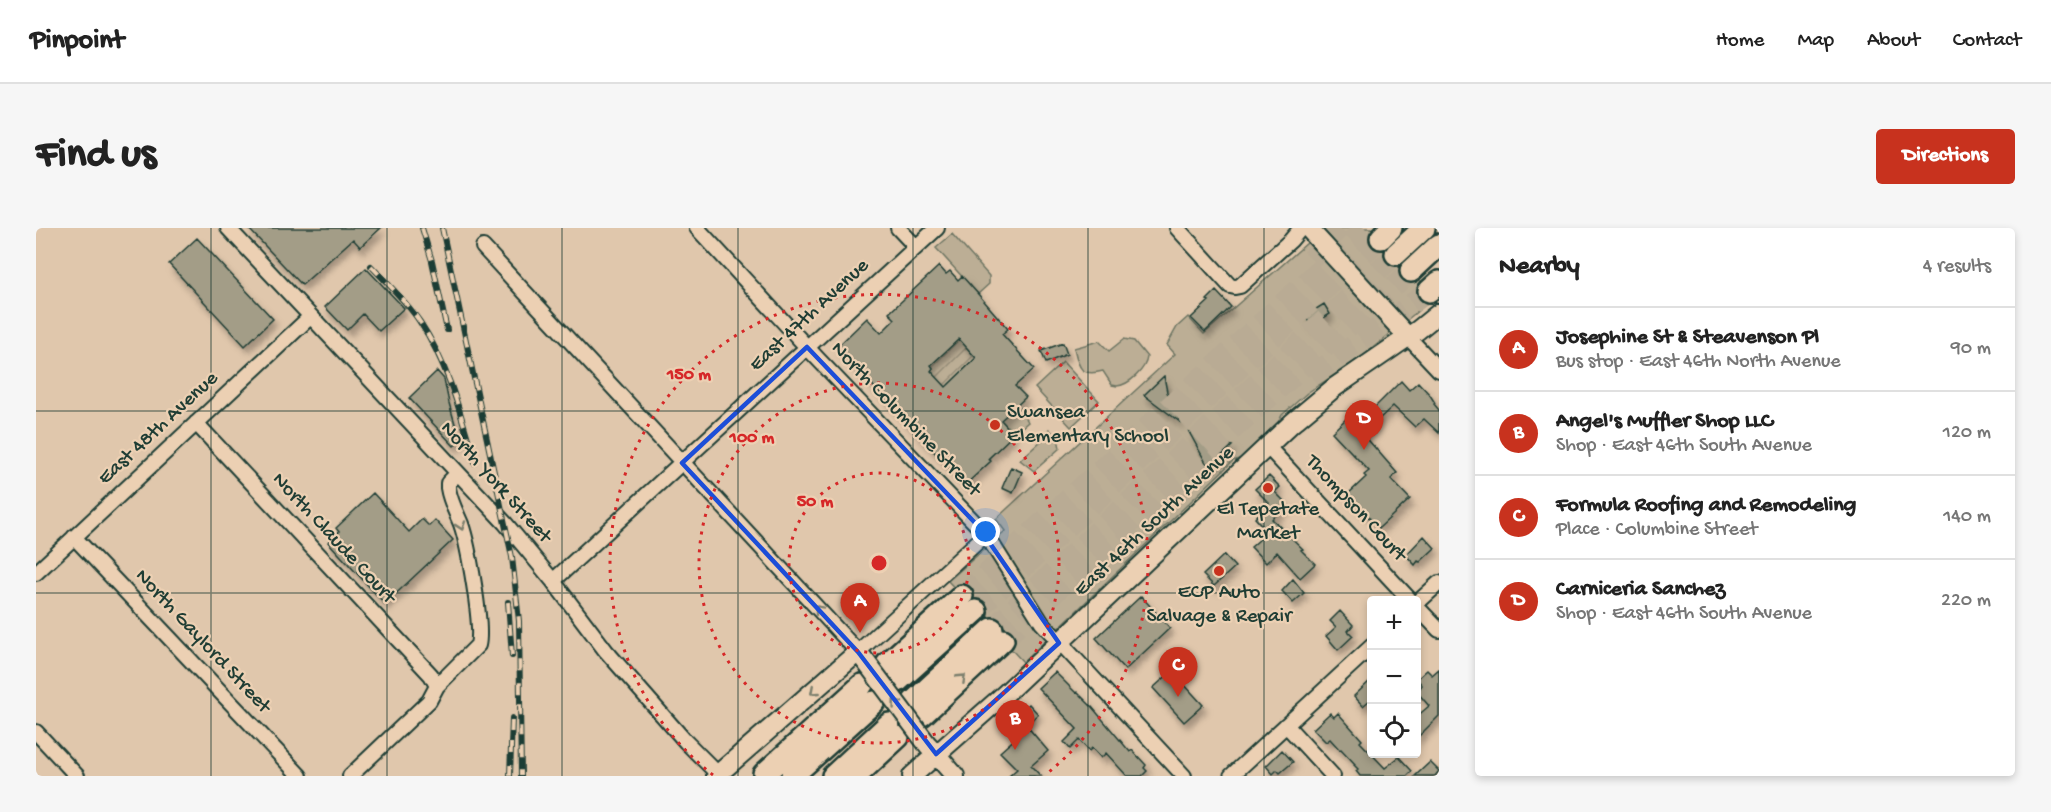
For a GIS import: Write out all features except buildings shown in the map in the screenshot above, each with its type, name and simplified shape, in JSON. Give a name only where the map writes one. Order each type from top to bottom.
[{"type":"highway","points":[[1396,254],[1424,228]]},
{"type":"highway","points":[[1411,271],[1439,245]]},
{"type":"highway","points":[[892,673],[969,604]]},
{"type":"highway","points":[[918,708],[997,635]]},
{"type":"highway","points":[[764,774],[868,694],[792,776]]},
{"type":"highway","points":[[832,776],[894,730],[856,776]]},
{"type":"main road","points":[[1308,228],[1408,337]]},
{"type":"main road","name":"East 46th South Avenue","points":[[912,776],[931,749],[1005,694],[1267,446],[1335,387],[1439,313]]},
{"type":"main road","points":[[718,775],[862,657],[931,749],[955,776]]},
{"type":"street","name":"North York Street","points":[[228,228],[505,523],[646,698],[718,775]]},
{"type":"street","name":"North Columbine Street","points":[[697,228],[988,539],[1042,623],[1184,776]]},
{"type":"street","points":[[898,228],[916,247]]},
{"type":"street","name":"East 47th Avenue","points":[[553,581],[937,228]]},
{"type":"street","points":[[1177,228],[1233,287],[1240,286],[1291,240],[1301,228]]},
{"type":"street","points":[[483,248],[862,657],[988,539]]},
{"type":"street","name":"East 48th Avenue","points":[[36,573],[310,317]]},
{"type":"street","points":[[1408,337],[1439,370]]},
{"type":"street","name":"North Claude Court","points":[[196,423],[431,675],[437,686]]},
{"type":"street","name":"Thompson Court","points":[[1267,446],[1408,596]]},
{"type":"street","points":[[350,776],[429,701],[437,686],[474,650],[479,642],[476,603],[466,543],[448,488],[448,483],[458,474]]},
{"type":"street","name":"North Gaylord Street","points":[[74,537],[300,776]]},
{"type":"street","points":[[1421,600],[1439,584]]},
{"type":"street","points":[[1421,610],[1439,630]]},
{"type":"street","points":[[1231,776],[1367,650]]},
{"type":"street","points":[[1286,725],[1333,776]]},
{"type":"street","points":[[36,732],[77,776]]},
{"type":"highlighted area","points":[[807,347],[978,526],[1059,643],[936,754],[858,652],[682,463]]},
{"type":"shaded area","points":[[1324,228],[1372,228],[1435,297],[1364,355],[1307,393],[1282,415],[1276,427],[1245,457],[1233,461],[1023,662],[948,581],[1005,531],[996,519],[1175,354],[1167,345],[1177,327],[1188,317],[1204,334]]},
{"type":"shaded area","points":[[952,234],[989,276],[989,284],[978,294],[936,248]]},
{"type":"shaded area","points":[[959,339],[976,358],[949,384],[949,391],[931,371],[933,368],[931,365]]},
{"type":"shaded area","points":[[1124,339],[1134,341],[1147,357],[1144,366],[1127,383],[1112,385],[1103,371],[1089,373],[1079,366],[1074,348],[1099,341],[1109,351]]},
{"type":"shaded area","points":[[1063,362],[1099,401],[1071,427],[1035,388]]},
{"type":"shaded area","points":[[1021,408],[1028,422],[1014,434],[999,418]]},
{"type":"shaded area","points":[[1049,429],[1058,438],[1060,448],[1034,471],[1020,460],[1041,441]]},
{"type":"tunnel","points":[[1311,259],[1340,228]]},
{"type":"tunnel","points":[[962,596],[1365,228]]},
{"type":"tunnel","points":[[976,611],[1381,238]]},
{"type":"tunnel","points":[[992,629],[1396,254]]},
{"type":"tunnel","points":[[1003,640],[1220,441],[1411,271]]},
{"type":"tunnel","points":[[1311,376],[1429,291]]},
{"type":"railway","points":[[422,228],[432,261],[447,330]]},
{"type":"railway","points":[[442,228],[512,557],[519,621],[521,776]]},
{"type":"railway","points":[[371,266],[409,307],[430,338],[453,390],[475,463]]},
{"type":"railway","points":[[508,602],[512,656]]},
{"type":"railway","points":[[510,776],[512,718]]},
{"type":"place","name":"Swansea Elementary School","points":[[995,425]]},
{"type":"place","name":"Carniceria Sanchez","points":[[1364,450]]},
{"type":"place","name":"El Tepetate Market","points":[[1268,488]]},
{"type":"place","name":"ECP Auto Salvage & Repair","points":[[1219,571]]},
{"type":"place","name":"Josephine St & Steavenson Pl","points":[[860,633]]},
{"type":"place","name":"Formula Roofing and Remodeling","points":[[1178,697]]},
{"type":"place","name":"Angel's Muffler Shop LLC","points":[[1015,750]]}]
